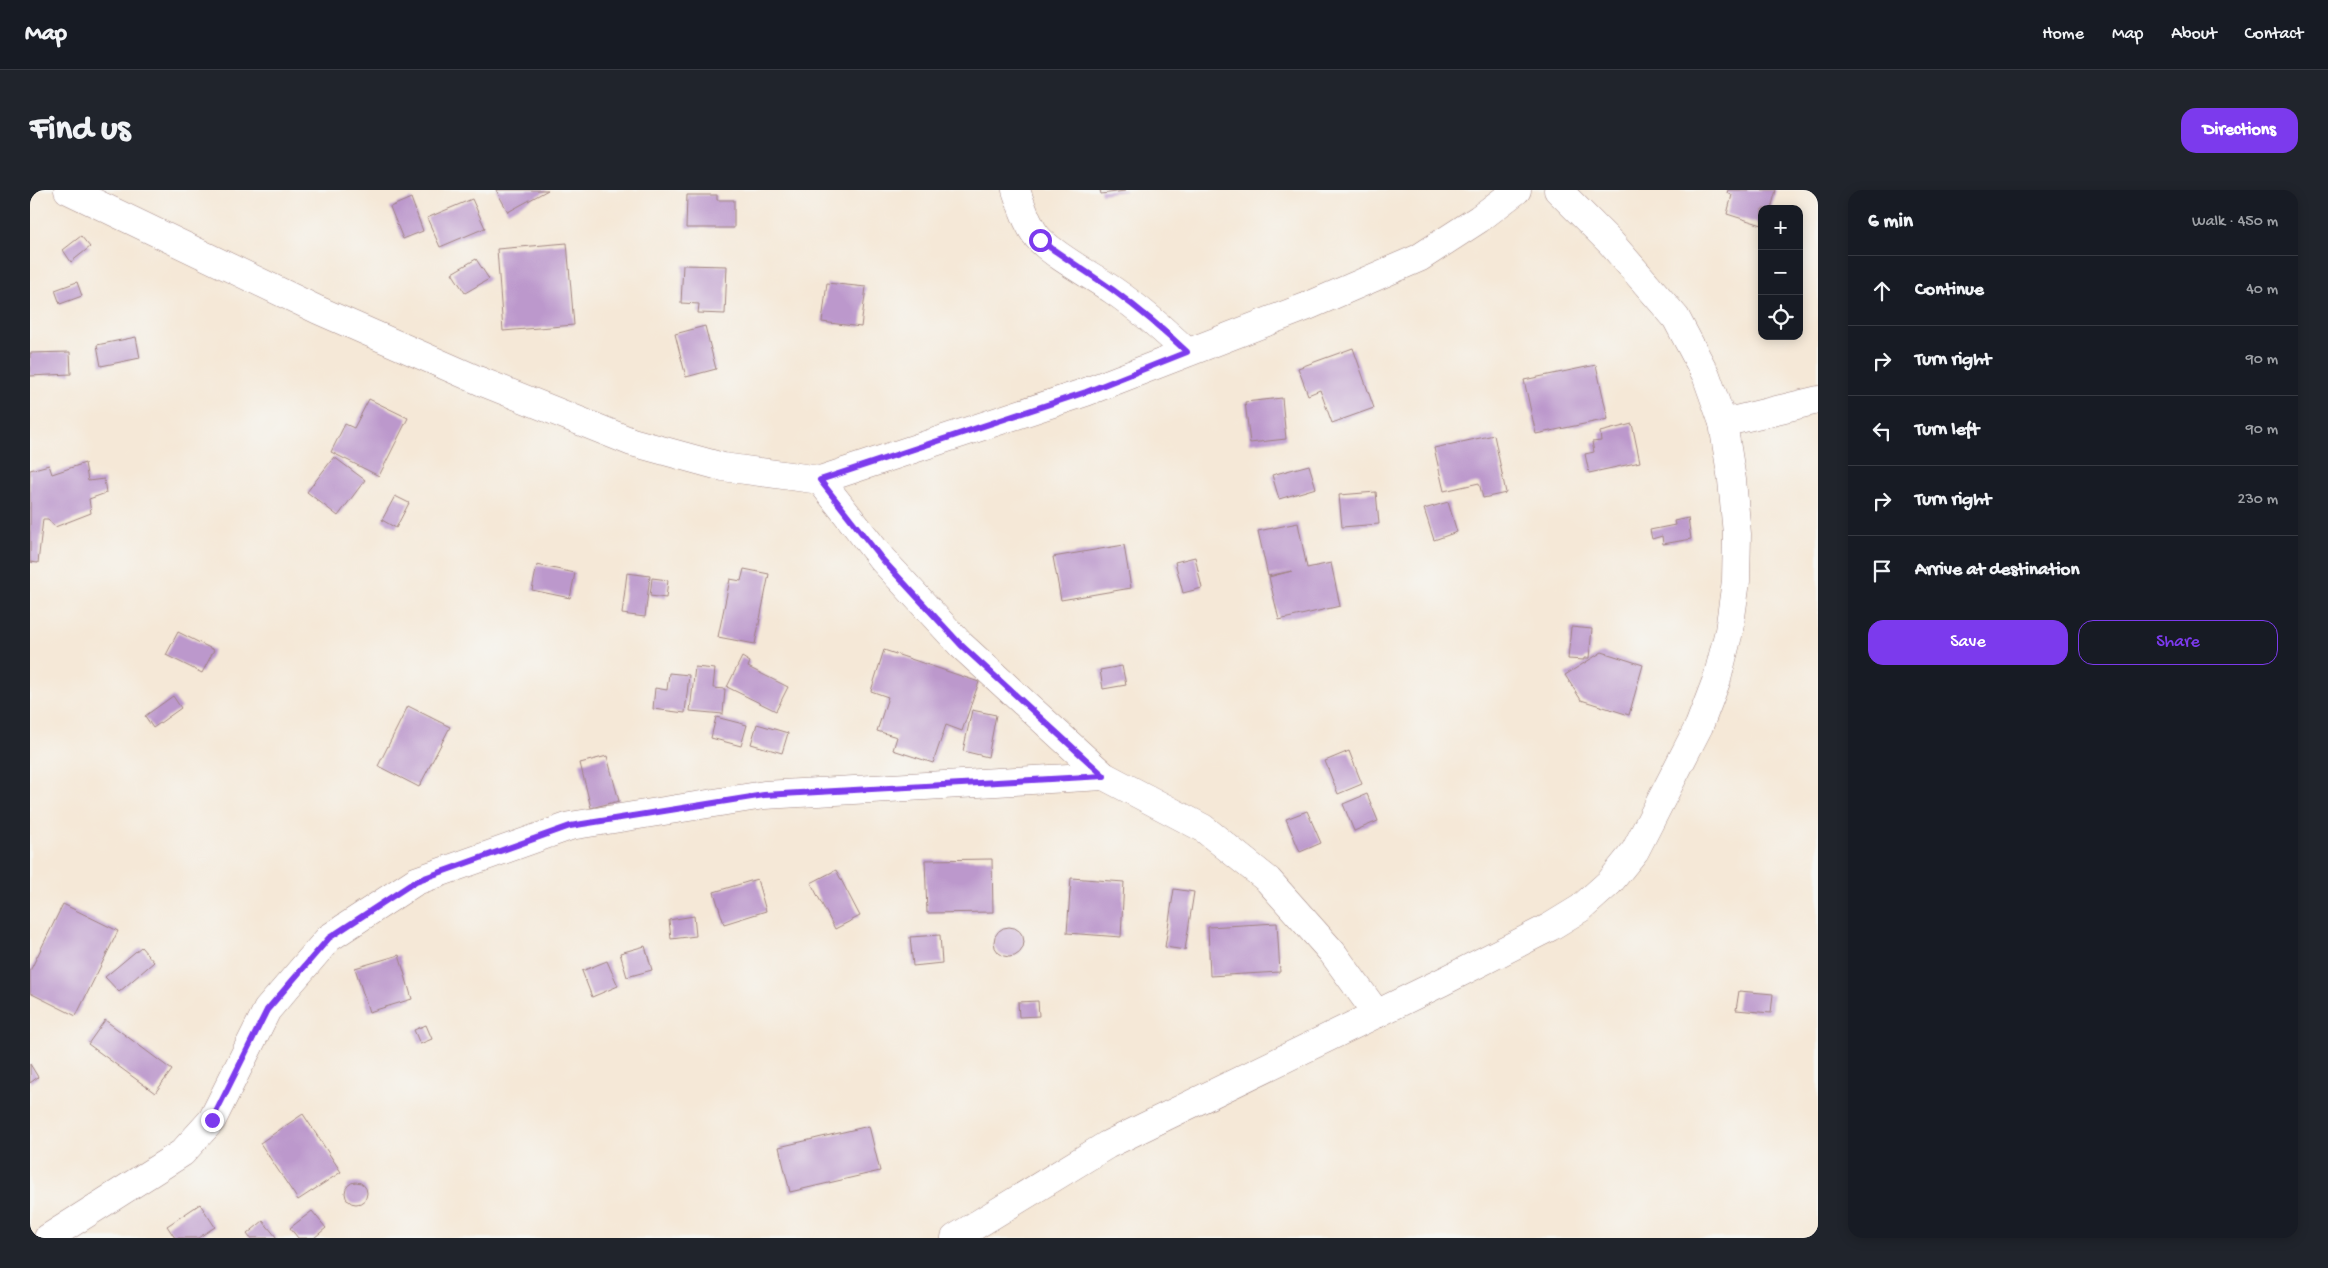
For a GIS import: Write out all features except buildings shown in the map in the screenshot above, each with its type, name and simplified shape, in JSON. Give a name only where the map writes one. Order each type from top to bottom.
[{"type":"street","points":[[68,190],[318,310],[480,381],[632,442],[723,467],[820,480],[1086,392],[1308,306],[1418,258],[1479,219],[1517,190]]},
{"type":"street","points":[[1016,190],[1025,216],[1040,240],[1071,264],[1113,290],[1160,326],[1187,352]]},
{"type":"street","points":[[955,1238],[1107,1145],[1550,927],[1582,908],[1610,882],[1635,850],[1699,726],[1717,679],[1729,630],[1736,581],[1737,534],[1732,480],[1723,423],[1706,375],[1676,318],[1611,243],[1558,190]]},
{"type":"street","points":[[1723,423],[1818,400]]},
{"type":"street","points":[[820,480],[882,559],[961,645],[1104,776],[1203,828],[1268,880],[1332,952],[1376,1014]]},
{"type":"street","points":[[48,1238],[182,1152],[212,1120],[267,1010],[329,938],[416,881],[570,826],[764,795],[1104,776]]},
{"type":"route","points":[[212,1120],[267,1010],[329,938],[416,881],[570,826],[764,795],[1104,776],[961,645],[882,559],[820,480],[1086,392],[1187,352],[1160,326],[1113,290],[1071,264],[1040,240]]}]
